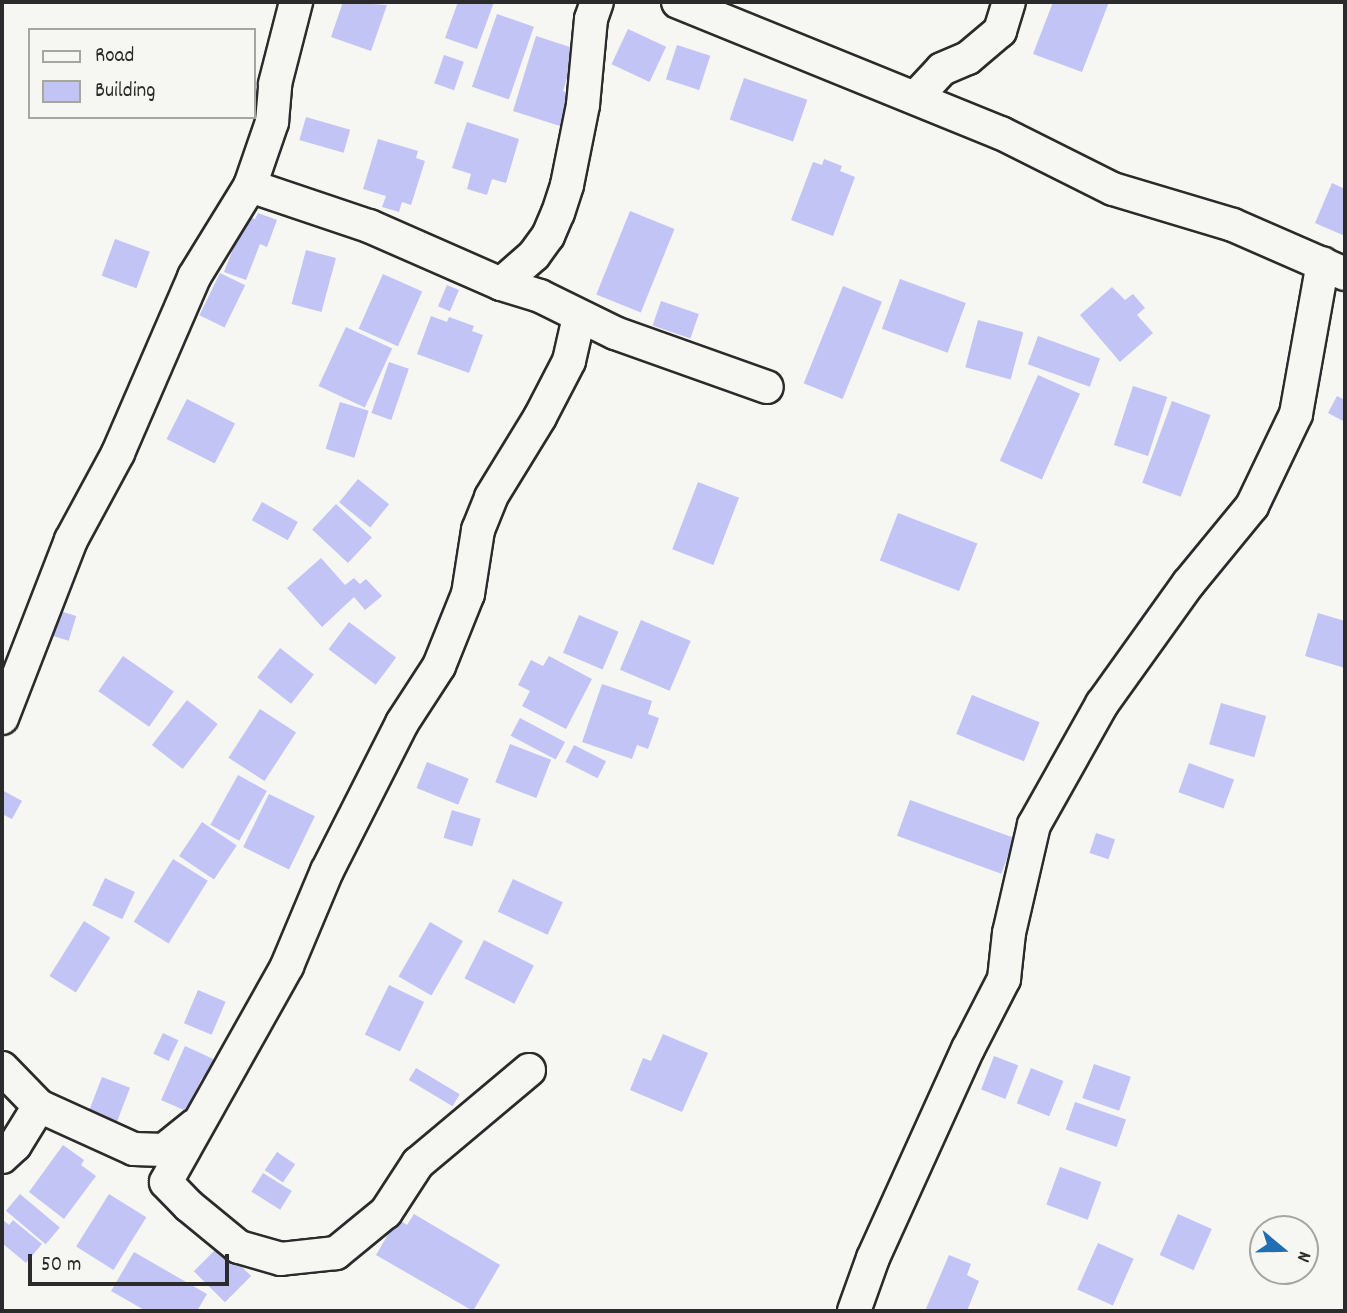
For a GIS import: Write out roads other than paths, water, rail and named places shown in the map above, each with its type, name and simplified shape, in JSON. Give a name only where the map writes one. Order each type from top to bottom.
[{"type":"street","points":[[2,719],[71,540],[118,453],[194,277],[250,186],[272,122],[275,84],[296,2]]},
{"type":"street","points":[[501,284],[534,255],[548,236],[558,213],[583,106],[591,19],[597,2]]},
{"type":"street","points":[[678,2],[916,97],[1075,167],[1112,188],[1233,225],[1334,269],[1296,414],[1252,506],[1188,584],[1102,704],[1034,825],[1009,933],[1003,979],[968,1049],[873,1258],[854,1311]]},
{"type":"street","points":[[916,97],[942,69],[968,58],[1000,32],[1009,2]]},
{"type":"street","points":[[250,186],[369,226],[501,284],[540,296],[579,317],[767,387]]},
{"type":"street","points":[[529,1070],[418,1163],[386,1212],[336,1253],[281,1259],[239,1247],[189,1206],[166,1182],[204,1119],[287,966],[327,872],[402,723],[439,666],[468,594],[478,530],[491,497],[569,362],[579,317]]},
{"type":"street","points":[[2,1068],[39,1106],[134,1149],[164,1150],[204,1119]]},
{"type":"street","points":[[2,1157],[15,1145],[39,1106]]}]
